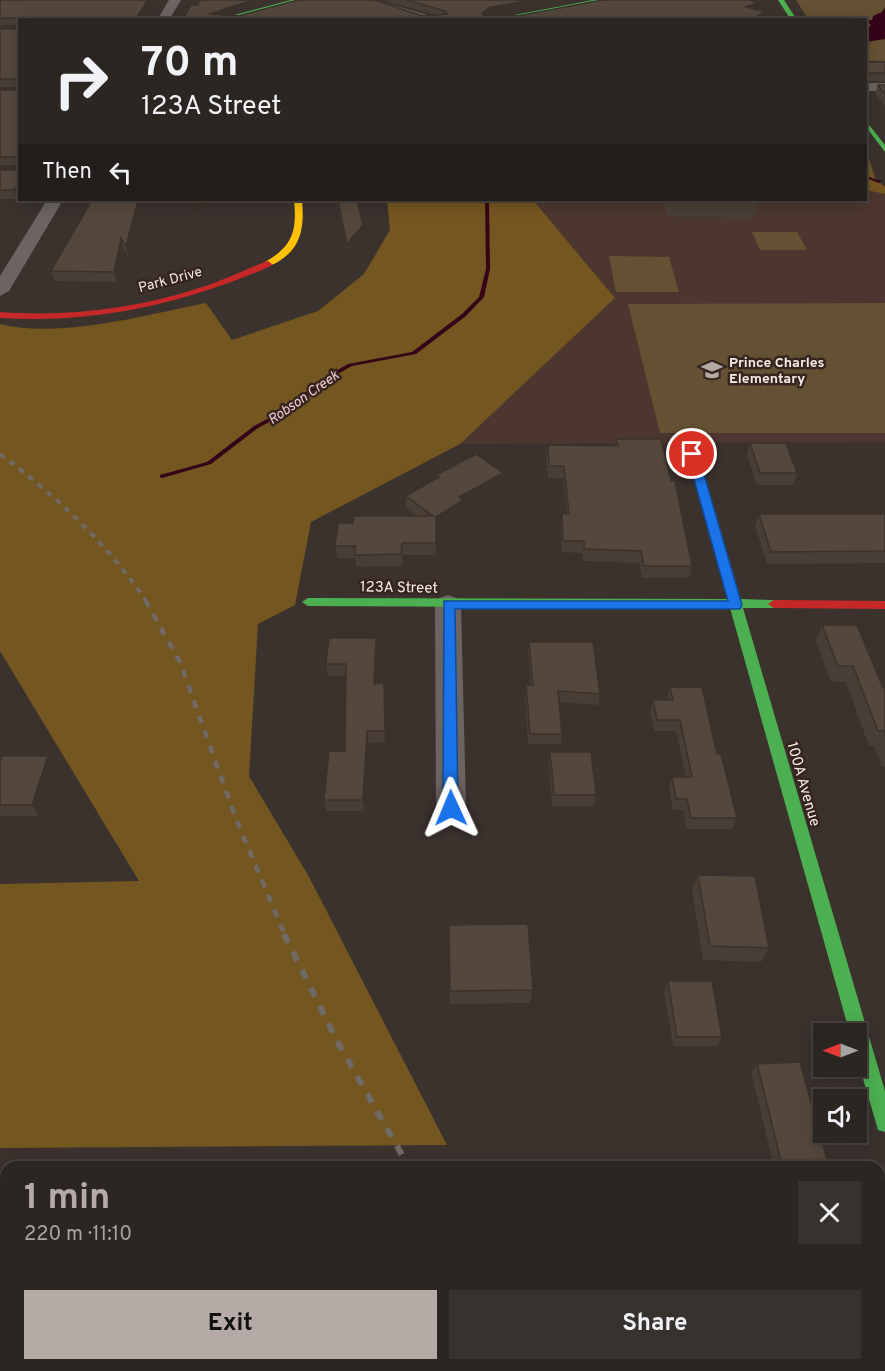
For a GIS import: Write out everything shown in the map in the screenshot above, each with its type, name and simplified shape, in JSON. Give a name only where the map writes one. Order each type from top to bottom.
[{"type":"street","points":[[164,18],[175,0]]},
{"type":"street","points":[[227,18],[298,0]]},
{"type":"street","points":[[362,0],[432,18]]},
{"type":"street","points":[[502,18],[602,0]]},
{"type":"street","points":[[781,0],[793,18]]},
{"type":"street","points":[[867,87],[885,87]]},
{"type":"street","points":[[867,124],[885,150]]},
{"type":"street","points":[[3,282],[54,201]]},
{"type":"street","name":"Park Drive","points":[[0,315],[40,317],[106,313],[255,271],[278,258],[294,243],[301,225],[298,201]]},
{"type":"street","name":"100A Avenue","points":[[692,454],[885,1123]]},
{"type":"street","name":"123A Street","points":[[308,602],[885,604]]},
{"type":"street","points":[[448,604],[451,808]]},
{"type":"shaded area","points":[[796,0],[885,0],[885,61],[867,61],[867,18],[807,18]]},
{"type":"shaded area","points":[[885,7],[885,39],[867,42],[867,29],[871,25],[867,20],[872,20],[873,16],[882,12]]},
{"type":"shaded area","points":[[867,152],[875,178],[885,187],[885,194],[867,190]]},
{"type":"shaded area","name":"Prince Charles Elementary","points":[[867,190],[885,194],[885,442],[460,444],[615,298],[534,201],[867,201]]},
{"type":"shaded area","points":[[387,201],[534,201],[615,298],[460,444],[311,522],[295,605],[258,624],[249,776],[308,875],[447,1145],[0,1148],[0,884],[139,881],[0,651],[0,324],[23,328],[75,327],[103,324],[206,303],[232,340],[318,311],[364,274],[390,230]]},
{"type":"shaded area","points":[[752,232],[797,232],[807,250],[760,250]]},
{"type":"shaded area","points":[[609,256],[669,257],[679,292],[616,292]]},
{"type":"shaded area","points":[[885,303],[885,433],[660,433],[628,304]]},
{"type":"building","points":[[0,0],[148,0],[136,18],[0,18]]},
{"type":"building","points":[[200,0],[253,0],[209,14],[238,16],[298,0],[374,0],[423,16],[447,14],[446,11],[406,0],[531,0],[491,7],[482,13],[484,16],[518,16],[602,0],[750,0],[757,3],[746,7],[765,12],[753,18],[184,18],[191,5],[198,5]]},
{"type":"building","points":[[0,29],[18,29],[18,79],[0,79]]},
{"type":"building","points":[[867,62],[885,62],[885,73],[868,73]]},
{"type":"building","points":[[878,85],[885,85],[885,95]]},
{"type":"building","points":[[0,90],[18,90],[18,157],[0,157]]},
{"type":"building","points":[[0,170],[18,170],[18,185],[14,190],[0,190]]},
{"type":"building","points":[[91,201],[138,201],[126,246],[121,238],[114,272],[51,271]]},
{"type":"building","points":[[338,201],[357,201],[363,225],[347,244]]},
{"type":"building","points":[[616,439],[661,439],[671,481],[675,481],[692,566],[644,566],[641,551],[584,549],[584,541],[563,541],[562,513],[569,514],[564,466],[549,466],[548,445],[618,446]]},
{"type":"building","points":[[750,443],[786,443],[797,473],[760,473]]},
{"type":"building","points":[[476,454],[503,473],[459,497],[463,500],[436,517],[436,543],[402,543],[401,554],[355,555],[355,546],[335,546],[338,523],[353,523],[354,516],[433,516],[406,496],[439,477],[436,475]]},
{"type":"building","points":[[759,514],[885,514],[885,551],[771,552]]},
{"type":"building","points":[[822,625],[857,625],[883,688],[885,688],[885,736],[883,731],[878,731],[853,666],[838,666]]},
{"type":"building","points":[[329,638],[376,638],[374,684],[384,683],[385,731],[367,731],[363,800],[324,800],[329,751],[345,751],[346,664],[326,664]]},
{"type":"building","points":[[529,642],[593,642],[600,694],[558,691],[562,734],[530,734],[526,685],[533,685]]},
{"type":"building","points":[[670,687],[702,687],[717,754],[721,754],[737,818],[691,818],[687,799],[676,799],[672,777],[692,777],[680,720],[657,720],[653,700],[673,700]]},
{"type":"building","points":[[550,752],[591,752],[596,795],[554,795]]},
{"type":"building","points":[[2,756],[48,756],[32,805],[0,805]]},
{"type":"building","points":[[698,875],[755,876],[769,948],[710,946]]},
{"type":"building","points":[[528,924],[533,990],[450,991],[449,925]]},
{"type":"building","points":[[668,981],[712,981],[722,1037],[677,1037]]},
{"type":"building","points":[[800,1062],[813,1109],[813,1143],[822,1143],[827,1161],[781,1161],[757,1064]]},
{"type":"waterway","points":[[867,177],[879,182]]},
{"type":"waterway","name":"Robson Creek","points":[[162,476],[209,463],[256,427],[284,412],[327,378],[350,365],[414,353],[464,315],[481,297],[488,269],[487,201]]},
{"type":"railway","points":[[0,454],[61,504],[97,540],[115,559],[146,601]]},
{"type":"railway","points":[[145,600],[180,662],[236,819],[285,935]]},
{"type":"railway","points":[[284,934],[337,1041],[406,1161]]},
{"type":"traffic: fast","points":[[227,18],[298,0]]},
{"type":"traffic: fast","points":[[502,18],[602,0]]},
{"type":"traffic: fast","points":[[781,0],[793,18]]},
{"type":"traffic: fast","points":[[867,124],[885,150]]},
{"type":"traffic: fast","points":[[692,454],[885,1123]]},
{"type":"traffic: fast","points":[[308,602],[774,604]]},
{"type":"traffic: slow","points":[[268,264],[286,252],[296,238],[299,221],[298,201]]},
{"type":"traffic: jam","points":[[0,315],[68,317],[137,308],[205,289],[268,264]]},
{"type":"traffic: jam","points":[[774,604],[885,605]]},
{"type":"place","name":"Prince Charles Elementary","points":[[712,370]]},
{"type":"route","points":[[451,808],[448,604],[735,605],[692,454]]}]
